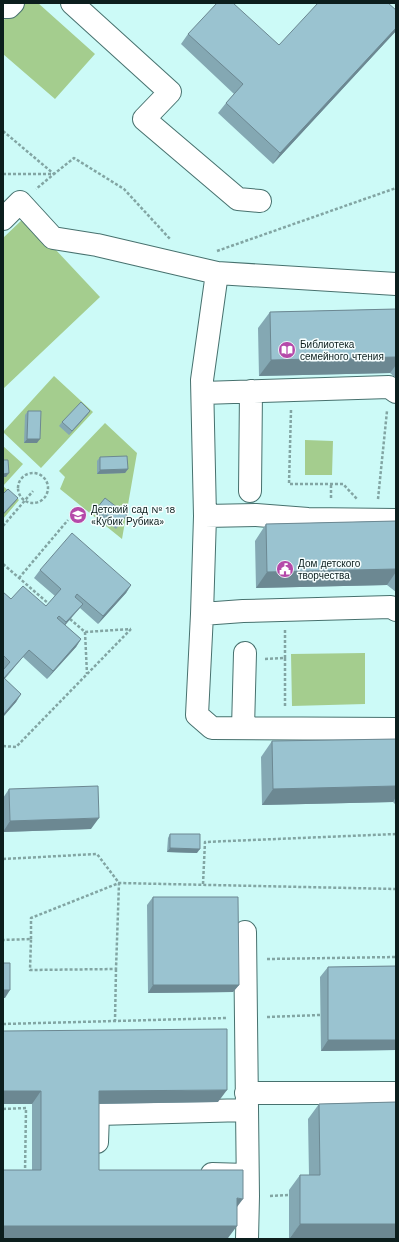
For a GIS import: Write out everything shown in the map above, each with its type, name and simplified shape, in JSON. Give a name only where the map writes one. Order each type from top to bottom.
[{"type":"lane","points":[[3,7],[9,7],[13,3]]},
{"type":"lane","points":[[72,3],[170,92],[144,119],[238,199],[260,201]]},
{"type":"lane","points":[[3,219],[20,202],[53,238],[97,245],[217,273],[396,284]]},
{"type":"lane","points":[[217,273],[202,380],[204,516],[202,614],[197,715],[212,728],[396,730]]},
{"type":"lane","points":[[203,393],[392,389]]},
{"type":"lane","points":[[250,491],[251,391]]},
{"type":"lane","points":[[204,516],[256,515],[308,519],[386,520]]},
{"type":"lane","points":[[202,614],[243,611],[391,607],[396,610]]},
{"type":"lane","points":[[243,728],[245,653]]},
{"type":"lane","points":[[244,932],[247,1239]]},
{"type":"lane","points":[[97,1158],[98,1114],[246,1101],[396,1093]]},
{"type":"lane","points":[[192,1174],[247,1175]]},
{"type":"path","points":[[3,131],[54,174]]},
{"type":"path","points":[[3,174],[54,174],[74,158],[124,189],[170,240]]},
{"type":"path","points":[[215,251],[396,188]]},
{"type":"path","points":[[386,520],[392,389]]},
{"type":"path","points":[[292,390],[289,484],[343,484],[386,520]]},
{"type":"path","points":[[34,473],[39,474],[48,484],[47,494],[40,502],[30,503],[25,501],[18,493],[19,483],[24,475],[34,473]]},
{"type":"path","points":[[3,526],[33,491]]},
{"type":"path","points":[[19,578],[68,520]]},
{"type":"path","points":[[3,564],[49,604]]},
{"type":"path","points":[[285,729],[286,610]]},
{"type":"path","points":[[3,746],[16,747],[131,629],[85,632],[70,619]]},
{"type":"path","points":[[85,632],[87,674]]},
{"type":"path","points":[[265,659],[285,658]]},
{"type":"path","points":[[203,884],[205,842],[396,834]]},
{"type":"path","points":[[3,859],[98,854],[119,883],[115,1021]]},
{"type":"path","points":[[116,969],[30,970],[31,918],[119,883],[396,889]]},
{"type":"path","points":[[3,940],[31,939]]},
{"type":"path","points":[[245,960],[396,957]]},
{"type":"path","points":[[3,1024],[320,1015]]},
{"type":"path","points":[[3,1109],[26,1108],[25,1177]]},
{"type":"green space","points":[[19,3],[38,3],[95,54],[55,99],[3,54],[3,21]]},
{"type":"green space","points":[[25,217],[100,297],[3,389],[3,238]]},
{"type":"green space","points":[[54,376],[93,412],[41,468],[3,432]]},
{"type":"green space","points":[[105,423],[137,453],[122,539],[60,489],[65,477],[59,471]]},
{"type":"green space","points":[[305,440],[333,441],[332,475],[305,475]]},
{"type":"green space","points":[[3,446],[23,464],[3,486]]},
{"type":"green space","points":[[3,486],[19,500],[3,519]]},
{"type":"green space","points":[[365,653],[365,704],[292,706],[291,654]]},
{"type":"building","points":[[217,3],[233,3],[279,45],[318,3],[388,3],[396,10],[396,28],[280,153],[226,103],[243,84],[188,34]]},
{"type":"building","points":[[396,309],[396,357],[271,360],[270,312]]},
{"type":"building","points":[[81,402],[90,411],[72,431],[62,422]]},
{"type":"building","points":[[28,411],[41,411],[40,439],[27,439]]},
{"type":"building","points":[[127,456],[128,469],[100,470],[100,457]]},
{"type":"building","points":[[3,460],[8,460],[9,473],[3,474]]},
{"type":"building","points":[[8,489],[18,498],[3,514],[3,494]]},
{"type":"building","points":[[105,498],[127,515],[119,525],[97,508]]},
{"type":"building","points":[[396,521],[396,569],[267,572],[266,524]]},
{"type":"building","points":[[72,533],[131,585],[103,616],[77,594],[75,597],[83,604],[66,622],[59,616],[57,618],[81,639],[53,671],[29,650],[4,678],[21,694],[3,715],[3,670],[10,662],[3,655],[3,592],[11,599],[23,586],[46,606],[61,589],[40,570]]},
{"type":"building","points":[[396,739],[396,786],[273,789],[272,741]]},
{"type":"building","points":[[98,786],[99,818],[10,821],[9,789]]},
{"type":"building","points":[[170,834],[200,834],[200,849],[170,848]]},
{"type":"building","points":[[153,897],[238,897],[239,985],[153,985]]},
{"type":"building","points":[[3,963],[10,963],[10,990],[3,990]]},
{"type":"building","points":[[396,966],[396,1040],[328,1040],[328,967]]},
{"type":"building","points":[[227,1029],[227,1090],[99,1091],[99,1170],[243,1170],[243,1199],[237,1198],[237,1226],[3,1226],[3,1170],[41,1170],[41,1091],[3,1091],[3,1031]]},
{"type":"building","points":[[396,1102],[396,1224],[300,1224],[300,1175],[320,1175],[319,1104]]},
{"type":"place","name":"Библиотека семейного чтения","points":[[287,350]]},
{"type":"place","name":"Детский сад № 18 «Кубик Рубика»","points":[[78,515]]},
{"type":"place","name":"Дом детского творчества","points":[[285,569]]}]
